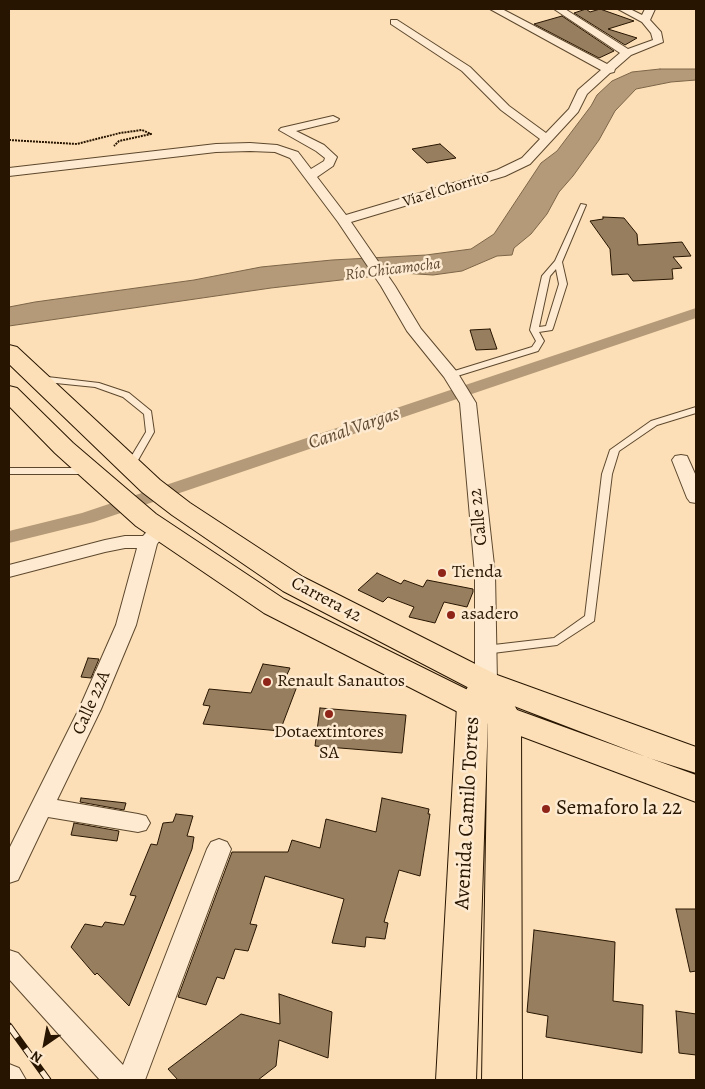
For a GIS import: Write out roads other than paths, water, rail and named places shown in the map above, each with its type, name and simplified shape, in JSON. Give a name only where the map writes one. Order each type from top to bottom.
[{"type":"main road","name":"Carrera 42","points":[[9,352],[151,486],[181,509],[293,584],[479,694],[505,717],[696,789]]},
{"type":"main road","name":"Carrera 42","points":[[9,393],[89,471],[118,496],[151,530],[274,606],[479,694],[696,760]]},
{"type":"main road","name":"Avenida Camilo Torres","points":[[456,1080],[479,694]]},
{"type":"main road","name":"Avenida Camilo Torres","points":[[502,1080],[505,717]]},
{"type":"street","points":[[495,9],[610,70]]},
{"type":"street","points":[[559,9],[627,53]]},
{"type":"street","points":[[623,9],[648,14]]},
{"type":"street","name":"Vía el Chorrito","points":[[343,220],[501,173],[526,160],[574,110],[582,92],[610,70],[627,53],[658,42],[648,14]]},
{"type":"street","points":[[394,22],[466,69],[504,108],[547,139]]},
{"type":"street","points":[[309,176],[330,163],[331,156],[320,148],[285,130],[333,119]]},
{"type":"street","points":[[9,172],[216,148],[250,147],[277,150],[294,155],[343,220],[388,286],[414,331],[454,380]]},
{"type":"street","name":"Calle 22","points":[[454,380],[468,403],[485,574],[486,650],[479,694]]},
{"type":"street","points":[[682,460],[696,498]]},
{"type":"street","points":[[9,571],[125,542],[151,530]]},
{"type":"street","name":"Calle 22A","points":[[9,872],[43,807],[90,709],[126,625],[151,530]]},
{"type":"street","points":[[43,807],[138,823]]},
{"type":"street","points":[[131,1080],[219,849]]},
{"type":"street","points":[[9,961],[118,1080]]},
{"type":"street","points":[[9,1077],[12,1080]]},
{"type":"lane","points":[[454,380],[535,349],[540,342],[534,330],[546,276],[558,262],[583,205]]},
{"type":"lane","points":[[534,330],[548,328],[563,284],[558,262]]},
{"type":"lane","points":[[37,378],[96,385],[126,394],[148,413],[150,432],[130,467]]},
{"type":"lane","points":[[486,650],[557,640],[590,618],[607,474],[615,450],[654,423],[696,410]]},
{"type":"lane","points":[[9,471],[89,471]]},
{"type":"water","name":"Río Chicamocha","points":[[660,69],[696,69],[696,80],[671,82],[636,89],[615,111],[599,140],[559,192],[547,214],[531,234],[514,248],[512,255],[497,256],[462,271],[433,275],[402,273],[271,288],[9,326],[9,307],[35,302],[194,280],[261,267],[332,260],[426,255],[471,249],[494,234],[541,163],[557,151],[591,106],[597,95],[612,81],[632,72]]},
{"type":"waterway","name":"Canal Vargas","points":[[9,537],[87,518],[696,313]]},
{"type":"railway","points":[[9,1026],[48,1080]]},
{"type":"place","name":"Tienda","points":[[442,573]]},
{"type":"place","name":"asadero","points":[[451,615]]},
{"type":"place","name":"Renault Sanautos","points":[[267,682]]},
{"type":"place","name":"Dotaextintores SA","points":[[329,714]]},
{"type":"place","name":"Semaforo la 22","points":[[546,809]]}]
